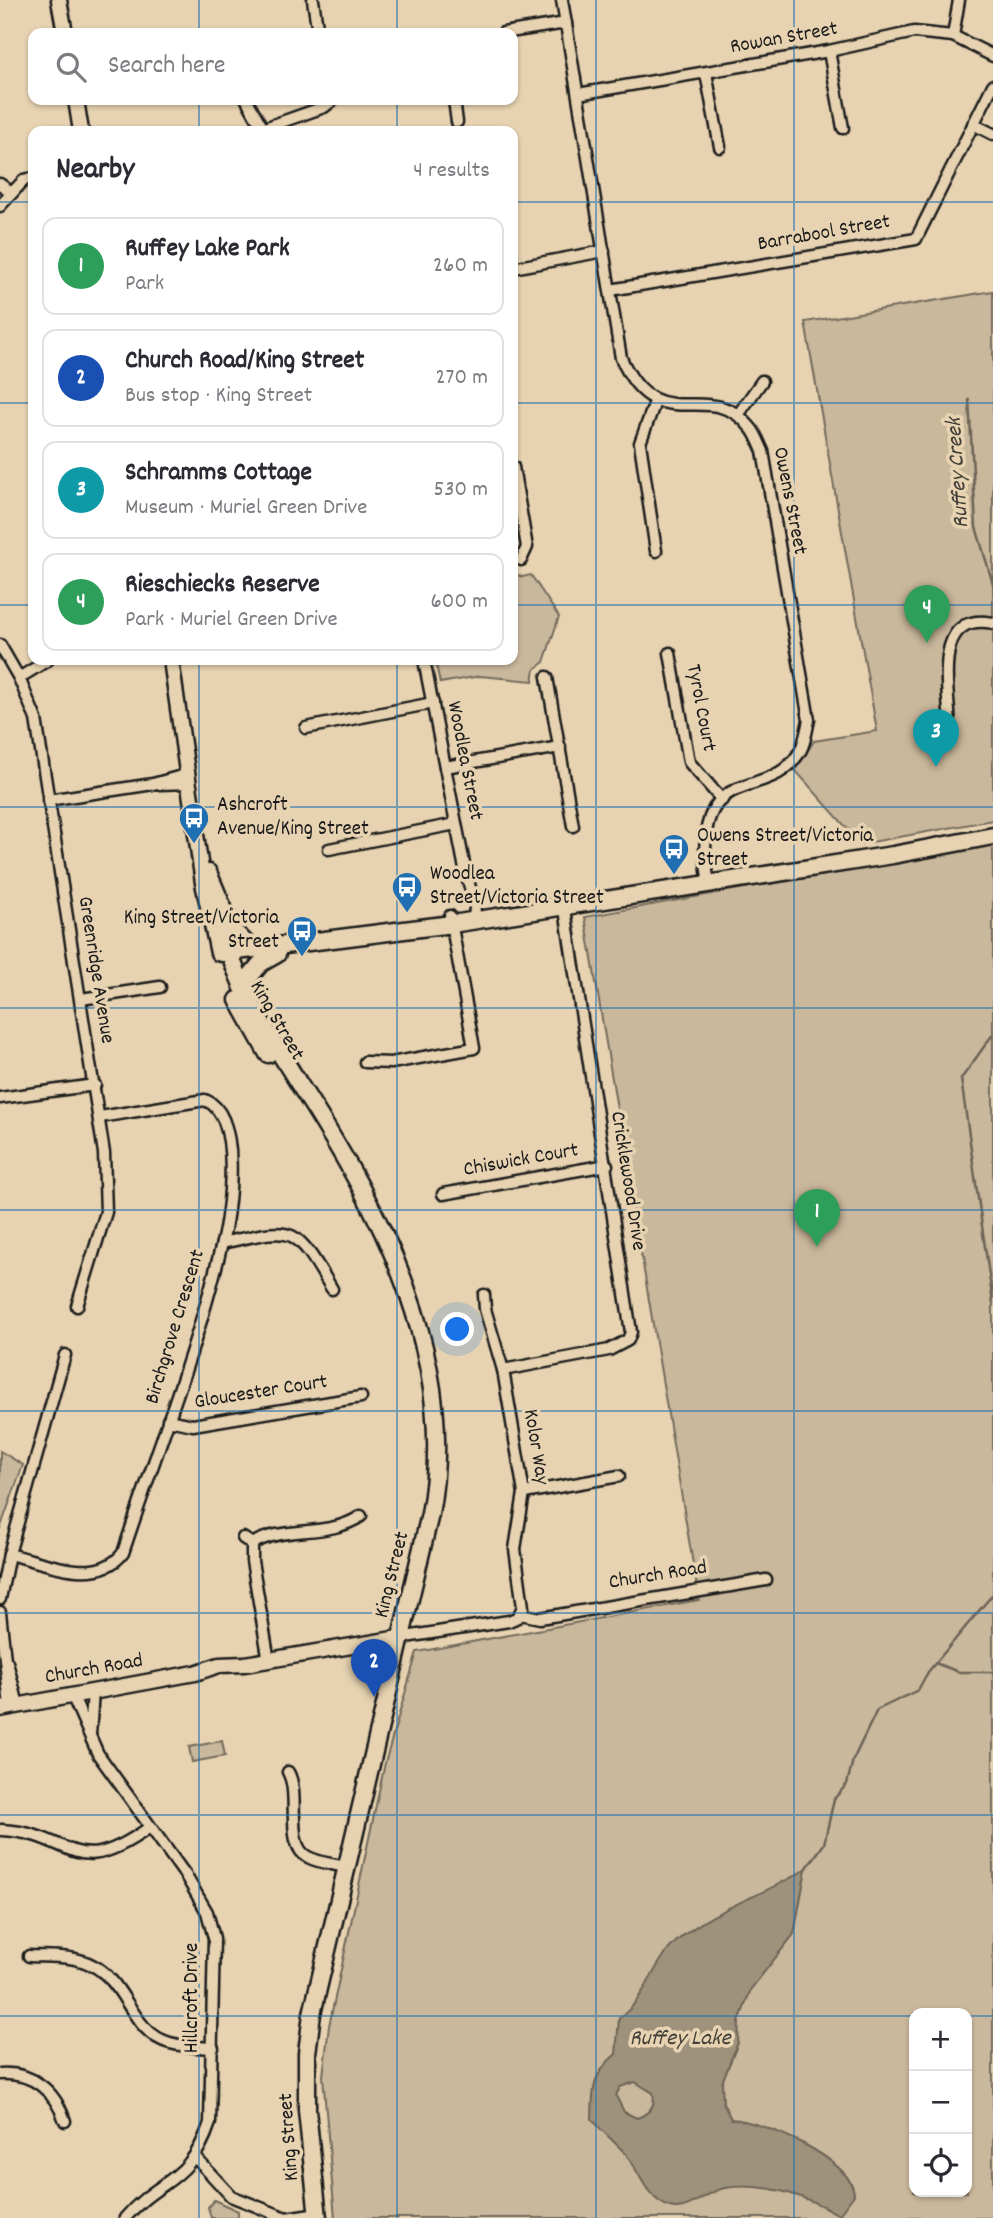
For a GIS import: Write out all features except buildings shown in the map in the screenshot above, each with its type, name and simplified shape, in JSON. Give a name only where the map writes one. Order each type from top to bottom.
[{"type":"main road","points":[[59,0],[64,28]]},
{"type":"main road","points":[[77,105],[80,126]]},
{"type":"main road","name":"King Street","points":[[172,665],[211,928],[242,986],[358,1180],[385,1235],[415,1315],[435,1399],[438,1453],[435,1488],[317,1989],[307,2053],[307,2110],[318,2215]]},
{"type":"main road","points":[[226,958],[276,954],[473,914],[709,883],[993,836]]},
{"type":"main road","name":"King Street","points":[[200,844],[209,872],[226,958],[250,1026],[291,1088],[323,1124]]},
{"type":"main road","points":[[209,872],[233,929],[253,949]]},
{"type":"main road","points":[[226,958],[253,949],[393,930]]},
{"type":"main road","points":[[242,986],[258,966],[276,954]]},
{"type":"main road","name":"Church Road","points":[[9,1707],[195,1673],[219,1665],[269,1661],[399,1638]]},
{"type":"street","points":[[313,0],[316,28]]},
{"type":"street","points":[[562,0],[621,358],[631,380],[655,402],[681,405],[709,403],[738,415],[762,381]]},
{"type":"street","points":[[953,36],[959,0]]},
{"type":"street","points":[[518,31],[566,23]]},
{"type":"street","name":"Rowan Street","points":[[578,94],[829,51],[914,32],[953,36],[993,57]]},
{"type":"street","points":[[829,51],[843,128]]},
{"type":"street","points":[[706,73],[720,147]]},
{"type":"street","name":"Barrabool Street","points":[[610,290],[916,239],[993,85]]},
{"type":"street","points":[[249,105],[258,126]]},
{"type":"street","points":[[268,126],[315,111],[325,105]]},
{"type":"street","points":[[455,105],[457,122]]},
{"type":"street","points":[[973,124],[993,134]]},
{"type":"street","points":[[0,206],[28,179]]},
{"type":"street","points":[[0,184],[12,192]]},
{"type":"street","points":[[518,267],[604,251]]},
{"type":"street","points":[[655,402],[640,443],[656,551]]},
{"type":"street","name":"Owens Street","points":[[722,800],[735,789],[771,779],[788,767],[803,747],[809,720],[763,451],[751,427],[738,415]]},
{"type":"street","points":[[518,496],[527,547],[521,560]]},
{"type":"street","points":[[950,728],[947,648],[958,628],[974,620],[993,623]]},
{"type":"street","name":"Greenridge Avenue","points":[[1,650],[19,678],[36,719],[100,1117],[106,1212],[77,1306]]},
{"type":"street","name":"Tyrol Court","points":[[670,653],[689,762],[722,800]]},
{"type":"street","points":[[19,678],[40,665]]},
{"type":"street","name":"Woodlea Street","points":[[425,665],[473,914]]},
{"type":"street","points":[[547,677],[573,826]]},
{"type":"street","points":[[306,728],[433,703]]},
{"type":"street","points":[[445,767],[559,747]]},
{"type":"street","points":[[48,800],[190,778]]},
{"type":"street","points":[[709,883],[703,844],[709,818],[722,800]]},
{"type":"street","points":[[329,849],[457,824]]},
{"type":"street","name":"Cricklewood Drive","points":[[503,1370],[609,1350],[628,1340],[631,1324],[564,902]]},
{"type":"street","points":[[365,1062],[391,1063],[474,1048],[451,920]]},
{"type":"street","points":[[80,999],[160,987]]},
{"type":"street","points":[[0,1098],[95,1085]]},
{"type":"street","name":"Birchgrove Crescent","points":[[9,1554],[76,1570],[103,1569],[114,1565],[123,1553],[168,1420],[222,1243],[231,1163],[224,1117],[216,1104],[205,1100],[100,1117]]},
{"type":"street","name":"Chiswick Court","points":[[443,1194],[607,1165]]},
{"type":"street","points":[[222,1243],[281,1231],[295,1235],[306,1245],[332,1289]]},
{"type":"street","name":"Kolor Way","points":[[484,1294],[485,1309],[503,1370],[524,1493],[515,1549],[522,1611]]},
{"type":"street","points":[[0,1599],[9,1554],[65,1355]]},
{"type":"street","name":"Gloucester Court","points":[[168,1420],[193,1425],[361,1397]]},
{"type":"street","points":[[524,1493],[619,1476]]},
{"type":"street","points":[[269,1661],[248,1541],[342,1526],[360,1516]]},
{"type":"street","name":"Church Road","points":[[399,1638],[509,1621],[522,1611],[555,1613],[766,1580]]},
{"type":"street","points":[[0,1612],[9,1707]]},
{"type":"street","points":[[90,1736],[93,1691]]},
{"type":"street","name":"Hillcroft Drive","points":[[72,1695],[98,1754],[198,1894],[214,1938],[212,2112],[204,2139],[195,2157],[173,2181],[144,2200],[125,2218]]},
{"type":"street","points":[[288,1772],[294,1787],[295,1835],[299,1849],[308,1857],[346,1867]]},
{"type":"street","points":[[1,1830],[18,1830],[76,1852],[94,1855],[117,1849],[150,1827]]},
{"type":"street","points":[[29,1956],[70,1957],[93,1965],[113,1980],[138,2020],[154,2036],[176,2045],[213,2048]]},
{"type":"street","points":[[0,2074],[25,2076],[41,2085],[54,2097],[65,2121]]},
{"type":"street","points":[[195,2157],[231,2196],[286,2218],[318,2215]]},
{"type":"shaded area","points":[[993,291],[993,820],[861,844],[795,770],[814,741],[877,731],[805,322]]},
{"type":"shaded area","points":[[518,575],[531,575],[559,617],[544,662],[535,669],[533,681],[480,676],[440,683],[436,665],[518,665]]},
{"type":"shaded area","points":[[993,843],[993,2218],[335,2218],[323,2076],[329,2026],[385,1763],[417,1652],[699,1600],[585,917]]},
{"type":"shaded area","points":[[0,1451],[23,1465],[0,1529]]},
{"type":"shaded area","points":[[222,1741],[225,1756],[192,1762],[189,1747]]},
{"type":"shaded area","points":[[214,2200],[238,2211],[238,2218],[211,2218],[208,2207]]},
{"type":"water","name":"Ruffey Lake","points":[[806,1869],[794,1934],[751,1989],[739,2022],[738,2043],[722,2082],[723,2103],[731,2119],[784,2134],[823,2156],[850,2181],[854,2195],[839,2215],[798,2196],[754,2187],[725,2188],[683,2207],[670,2207],[655,2198],[626,2154],[592,2119],[595,2084],[602,2069],[616,2054],[619,2018],[636,2001],[662,1959],[678,1940],[724,1910]],"holes":[[[635,2082],[653,2093],[651,2109],[637,2118],[624,2112],[616,2096],[620,2087]]]},
{"type":"waterway","name":"Ruffey Creek","points":[[969,400],[976,527],[993,584]]},
{"type":"waterway","name":"Ruffey Creek","points":[[993,1034],[961,1079],[993,1303]]},
{"type":"waterway","name":"Ruffey Creek","points":[[806,1869],[824,1844],[834,1799],[847,1784],[853,1760],[877,1710],[918,1690],[928,1672],[993,1594]]},
{"type":"waterway","points":[[935,1663],[959,1672],[993,1672]]},
{"type":"place","name":"Rieschiecks Reserve","points":[[927,643]]},
{"type":"place","name":"Schramms Cottage","points":[[936,767]]},
{"type":"place","name":"Ashcroft Avenue/King Street","points":[[194,845]]},
{"type":"place","name":"Owens Street/Victoria Street","points":[[674,876]]},
{"type":"place","name":"Woodlea Street/Victoria Street","points":[[407,914]]},
{"type":"place","name":"King Street/Victoria Street","points":[[302,958]]},
{"type":"place","name":"Ruffey Lake Park","points":[[817,1247]]},
{"type":"place","name":"Church Road/King Street","points":[[374,1697]]}]
